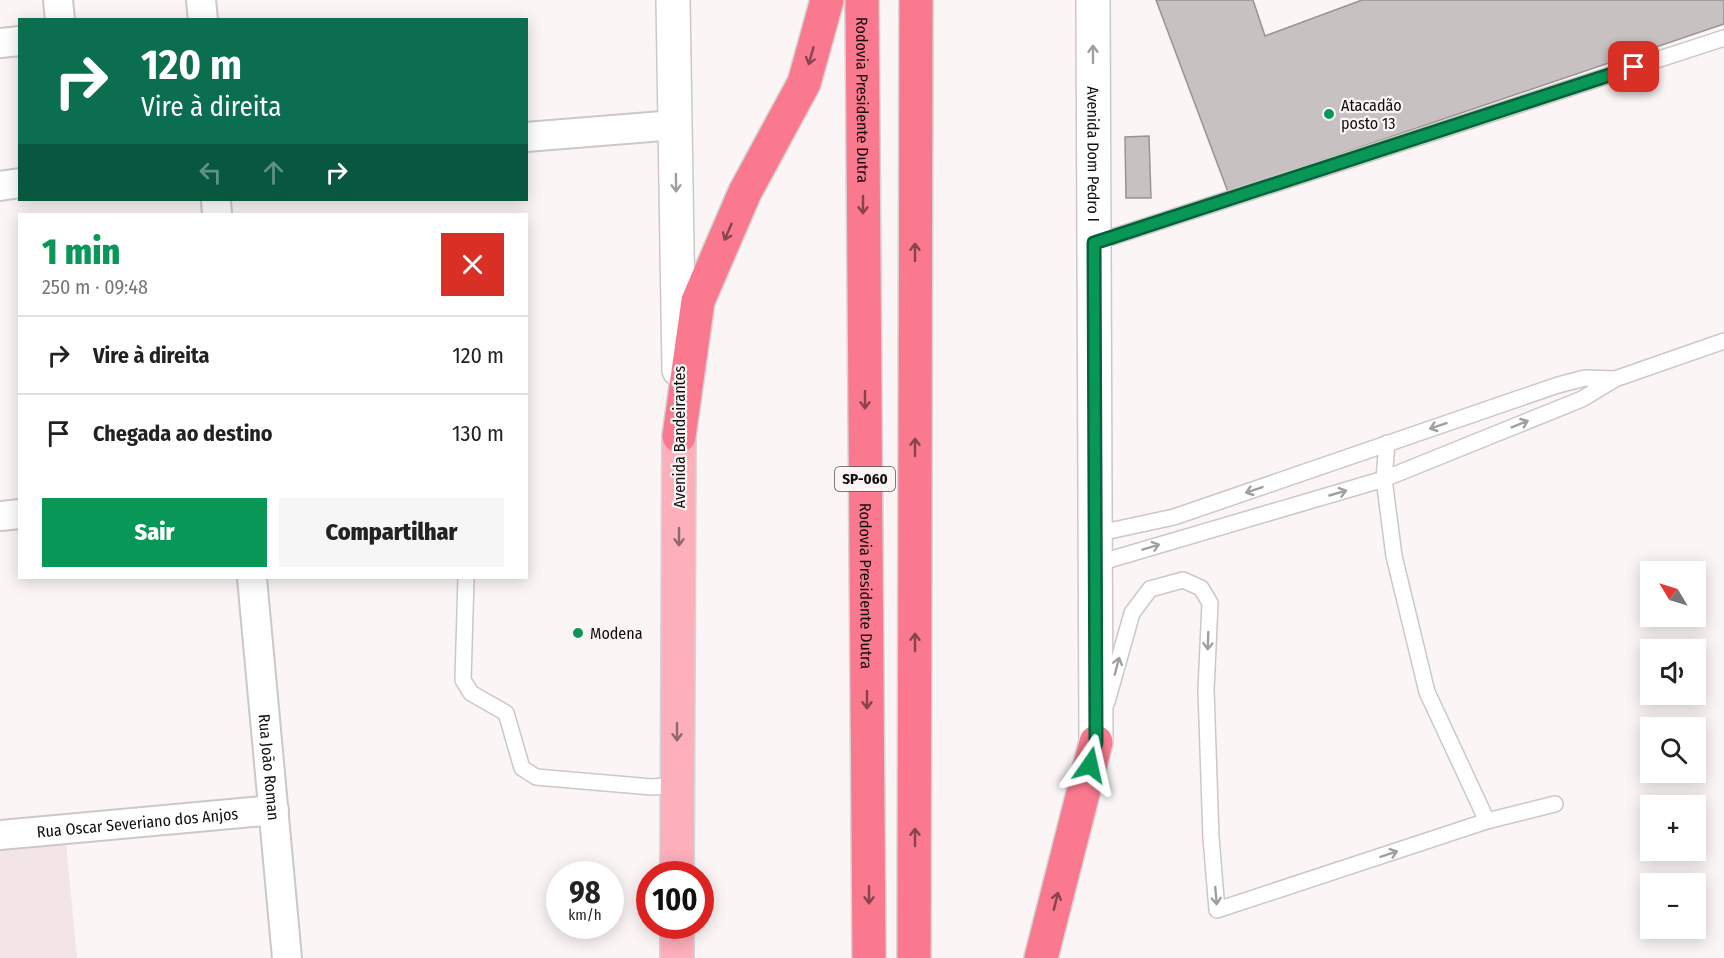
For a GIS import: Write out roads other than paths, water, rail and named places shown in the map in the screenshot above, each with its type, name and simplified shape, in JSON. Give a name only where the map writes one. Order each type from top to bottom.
[{"type":"highway","points":[[680,436],[698,301],[745,192],[804,83],[827,0]]},
{"type":"highway","name":"Rodovia Presidente Dutra","points":[[862,0],[869,958]]},
{"type":"highway","name":"SP-060","points":[[914,958],[916,0]]},
{"type":"highway","points":[[1041,958],[1096,742]]},
{"type":"main road","name":"Avenida Bandeirantes","points":[[673,0],[680,436],[677,861]]},
{"type":"main road","name":"Avenida Dom Pedro I","points":[[1093,0],[1096,742]]},
{"type":"main road","points":[[677,939],[677,958]]},
{"type":"street","points":[[58,0],[60,18]]},
{"type":"street","points":[[201,0],[202,18]]},
{"type":"street","points":[[0,43],[18,41]]},
{"type":"street","points":[[528,137],[675,125]]},
{"type":"street","points":[[0,186],[18,183]]},
{"type":"street","points":[[0,516],[18,514]]},
{"type":"street","name":"Rua João Roman","points":[[252,579],[287,958]]},
{"type":"street","name":"Rua Oscar Severiano dos Anjos","points":[[0,835],[274,810]]},
{"type":"lane","points":[[1094,243],[1724,38]]},
{"type":"lane","points":[[1095,549],[1384,479],[1581,399],[1615,379],[1724,341]]},
{"type":"lane","points":[[1095,549],[1174,517],[1558,385],[1586,378],[1615,379]]},
{"type":"lane","points":[[1387,443],[1384,479],[1394,556],[1427,692],[1487,821]]},
{"type":"lane","points":[[466,579],[463,680],[471,693],[506,713],[522,768],[536,777],[652,787],[677,785]]},
{"type":"lane","points":[[1096,742],[1131,613],[1150,589],[1183,580],[1201,588],[1210,603],[1206,690],[1211,838],[1218,910],[1487,821],[1555,804]]},
{"type":"place","name":"Atacadão posto 13","points":[[1329,114]]},
{"type":"place","name":"Modena","points":[[578,633]]}]
